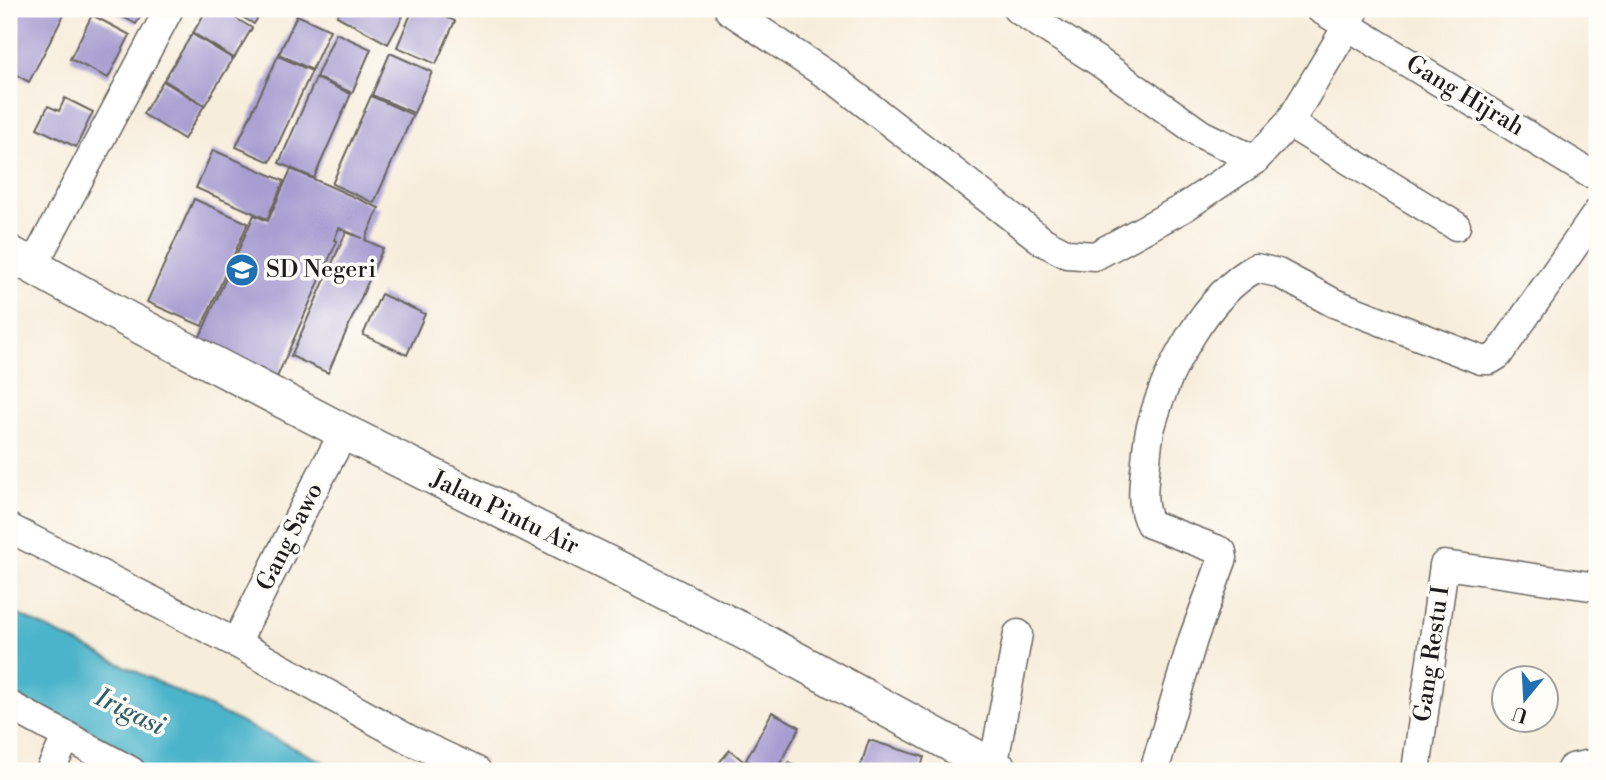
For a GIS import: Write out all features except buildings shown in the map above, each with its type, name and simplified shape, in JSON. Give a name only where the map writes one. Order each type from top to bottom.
[{"type":"street","points":[[21,260],[169,9]]},
{"type":"street","points":[[1017,9],[1099,62],[1201,134],[1255,160]]},
{"type":"street","name":"Gang Hijrah","points":[[1320,9],[1351,17],[1589,173],[1597,174]]},
{"type":"street","points":[[729,10],[839,83],[1044,242],[1067,254],[1095,256],[1185,207],[1255,160],[1289,123],[1351,17]]},
{"type":"street","points":[[1289,123],[1456,226]]},
{"type":"street","points":[[1154,771],[1193,639],[1223,558],[1222,552],[1216,549],[1150,524],[1144,515],[1150,426],[1163,389],[1182,349],[1207,314],[1241,276],[1256,268],[1278,273],[1334,303],[1481,360],[1490,360],[1498,355],[1597,213]]},
{"type":"street","name":"Jalan Pintu Air","points":[[21,260],[127,319],[344,432],[745,632],[997,769]]},
{"type":"street","name":"Gang Sawo","points":[[236,643],[344,432]]},
{"type":"street","points":[[9,528],[236,643],[410,740],[477,771]]},
{"type":"street","name":"Gang Restu I","points":[[1416,771],[1444,565],[1597,587]]},
{"type":"street","points":[[997,769],[1018,634]]},
{"type":"street","points":[[9,705],[131,771]]},
{"type":"street","points":[[50,771],[67,736]]},
{"type":"street","points":[[1574,771],[1597,766]]},
{"type":"water","name":"Irigasi","points":[[9,610],[342,771],[142,771],[9,706]]},
{"type":"place","name":"SD Negeri","points":[[242,270]]}]
